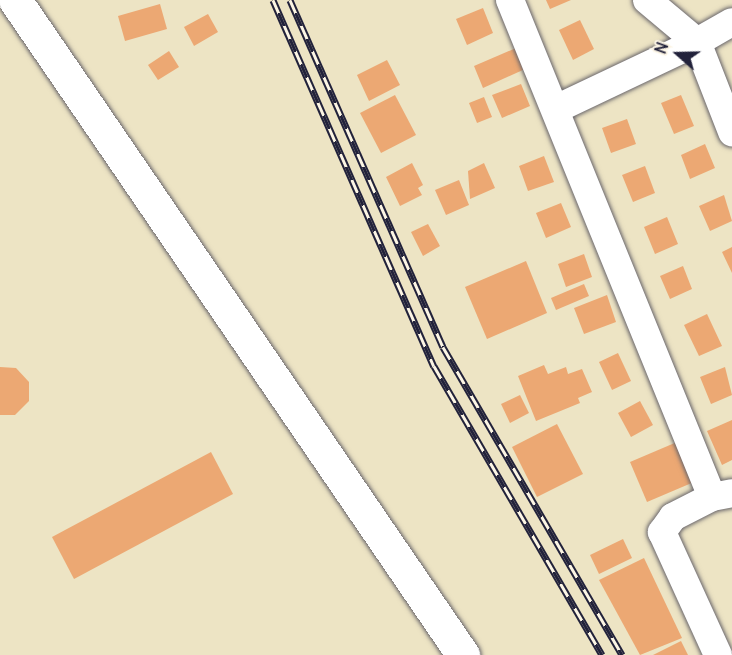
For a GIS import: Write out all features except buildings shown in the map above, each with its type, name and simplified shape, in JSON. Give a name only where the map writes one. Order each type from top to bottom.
[{"type":"main road","points":[[24,2],[463,655]]},
{"type":"street","points":[[510,0],[722,495],[673,517],[662,532],[718,655]]},
{"type":"street","points":[[647,0],[697,42],[732,132]]},
{"type":"street","points":[[556,109],[697,42],[732,22]]},
{"type":"railway","points":[[273,0],[434,366],[602,655]]},
{"type":"railway","points":[[290,0],[443,347],[622,655]]}]
